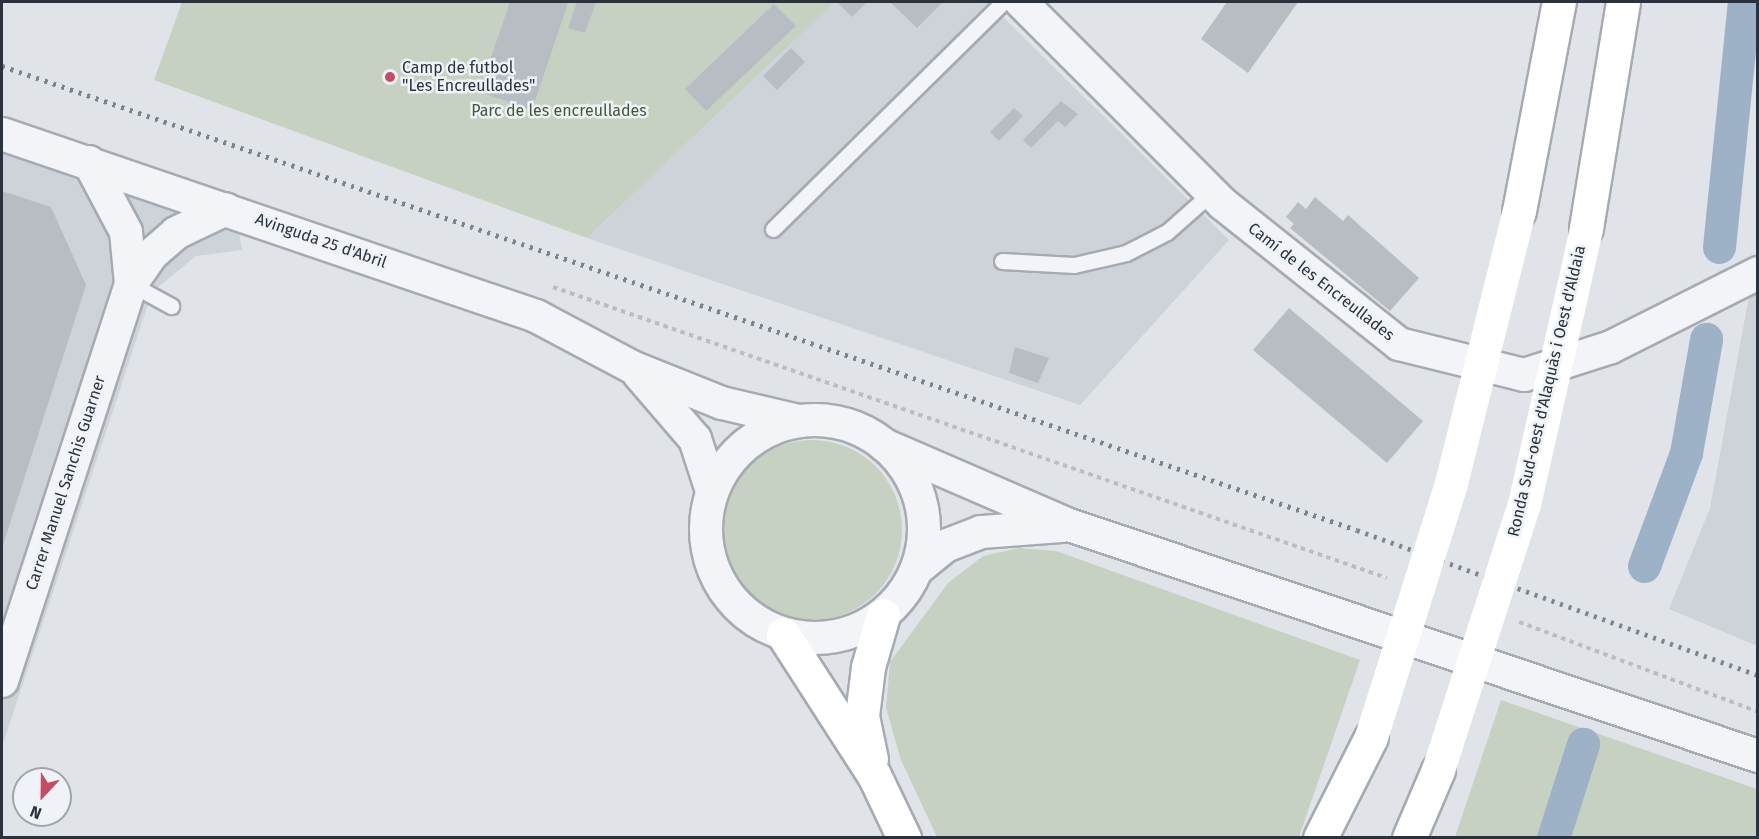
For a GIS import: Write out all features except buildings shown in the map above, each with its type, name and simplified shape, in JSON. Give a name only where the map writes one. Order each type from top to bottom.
[{"type":"main road","points":[[1343,837],[1371,738],[1450,483],[1519,211],[1559,2]]},
{"type":"main road","name":"Ronda Sud-oest d'Alaquàs i Oest d'Aldaia","points":[[1409,837],[1438,770],[1524,504],[1586,228],[1623,2]]},
{"type":"main road","points":[[874,775],[862,716],[868,667],[883,615]]},
{"type":"main road","points":[[783,634],[874,775],[904,837]]},
{"type":"main road","points":[[1320,837],[1371,738]]},
{"type":"main road","points":[[1431,837],[1438,770]]},
{"type":"street","name":"Camí de les Encreullades","points":[[1021,2],[1211,193],[1399,344],[1524,375],[1611,347],[1758,273]]},
{"type":"street","name":"Avinguda 25 d'Abril","points":[[2,134],[536,316],[632,367],[722,403],[799,421]]},
{"type":"street","name":"Carrer Manuel Sanchis Guarner","points":[[89,162],[126,232],[131,285]]},
{"type":"street","name":"Carrer Manuel Sanchis Guarner","points":[[2,681],[131,285],[151,255],[176,233],[226,209]]},
{"type":"street","name":"Avinguda 25 d'Abril","points":[[632,367],[695,439],[712,490]]},
{"type":"street","points":[[1068,525],[981,532],[945,546],[917,569],[883,615],[852,632],[818,639],[783,634],[751,618],[726,593],[709,561],[705,525],[712,490],[746,444],[799,421],[829,420],[1068,525],[1758,756]]},
{"type":"street","points":[[884,445],[907,470],[921,502],[924,536],[917,569]]},
{"type":"lane","points":[[773,229],[1003,2]]},
{"type":"lane","points":[[1002,261],[1074,266],[1126,254],[1167,232],[1211,193]]},
{"type":"lane","points":[[131,285],[171,306]]},
{"type":"path","points":[[536,316],[547,285],[1390,579]]},
{"type":"path","points":[[1514,621],[1758,712]]},
{"type":"shaded area","points":[[835,2],[988,2],[1229,240],[1080,405],[587,238]]},
{"type":"shaded area","points":[[2,133],[233,199],[242,250],[196,256],[152,292],[2,747]]},
{"type":"shaded area","points":[[1757,253],[1757,646],[1669,609],[1710,508]]},
{"type":"green space","name":"Parc de les encreullades","points":[[182,2],[835,2],[587,238],[154,80]]},
{"type":"green space","points":[[812,440],[830,441],[847,446],[876,466],[896,495],[901,512],[901,548],[896,565],[876,594],[847,614],[830,619],[812,620],[794,619],[777,614],[748,594],[728,565],[723,548],[722,530],[723,512],[728,495],[748,466],[777,446],[794,441]]},
{"type":"green space","points":[[1019,548],[1056,551],[1360,660],[1299,837],[937,837],[901,760],[886,708],[890,662],[948,583],[983,556]]},
{"type":"green space","points":[[1501,700],[1757,789],[1757,837],[1455,837]]},
{"type":"waterway","points":[[1719,247],[1744,2]]},
{"type":"waterway","points":[[1644,566],[1686,453],[1706,339]]},
{"type":"waterway","points":[[1553,838],[1583,744]]},
{"type":"railway","points":[[2,66],[1357,530],[1758,675]]},
{"type":"place","name":"Camp de futbol \"Les Encreullades\"","points":[[390,77]]}]
